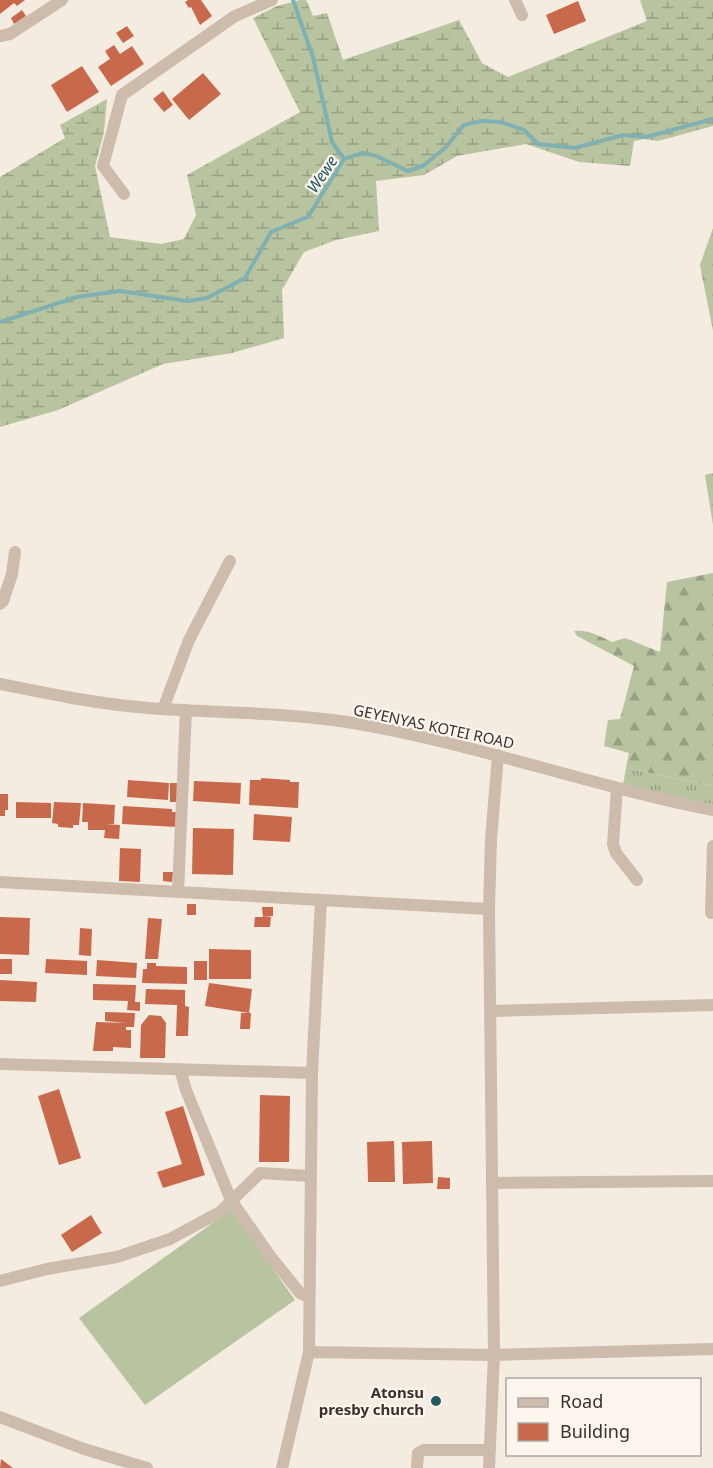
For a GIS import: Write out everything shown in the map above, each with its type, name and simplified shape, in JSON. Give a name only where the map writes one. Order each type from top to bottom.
[{"type":"street","points":[[0,36],[10,34],[62,0]]},
{"type":"street","points":[[124,194],[102,166],[122,95],[235,16],[272,0]]},
{"type":"street","points":[[515,0],[522,15]]},
{"type":"street","points":[[0,604],[12,574],[15,552]]},
{"type":"street","points":[[163,709],[189,640],[230,561]]},
{"type":"street","name":"GEYENYAS KOTEI ROAD","points":[[0,684],[59,696],[163,709],[344,722],[433,738],[656,799],[713,810]]},
{"type":"street","points":[[178,892],[186,710]]},
{"type":"street","points":[[489,1468],[494,1355],[489,909],[491,839],[498,755]]},
{"type":"street","points":[[616,788],[612,844],[616,853],[637,880]]},
{"type":"street","points":[[711,913],[713,846]]},
{"type":"street","points":[[0,882],[489,909]]},
{"type":"street","points":[[282,1468],[309,1352],[312,1073],[321,900]]},
{"type":"street","points":[[491,1011],[713,1005]]},
{"type":"street","points":[[0,1064],[312,1073]]},
{"type":"street","points":[[180,1069],[186,1090],[231,1200],[270,1256],[300,1293],[309,1297]]},
{"type":"street","points":[[0,1281],[47,1269],[117,1257],[170,1239],[220,1212],[260,1173],[310,1176]]},
{"type":"street","points":[[493,1183],[713,1180]]},
{"type":"street","points":[[309,1352],[494,1355],[713,1349]]},
{"type":"street","points":[[0,1417],[84,1449],[147,1468]]},
{"type":"street","points":[[417,1468],[418,1453],[424,1450],[490,1450]]},
{"type":"green space","points":[[306,0],[313,16],[327,13],[343,60],[459,20],[482,63],[508,77],[647,21],[640,0],[713,0],[713,126],[658,141],[644,139],[634,141],[630,166],[579,162],[526,144],[457,156],[424,175],[376,181],[379,231],[336,240],[304,252],[282,290],[284,338],[232,353],[163,364],[58,410],[0,427],[0,177],[65,138],[60,125],[107,99],[104,132],[95,166],[110,237],[161,244],[184,239],[196,215],[187,175],[300,112],[253,18],[277,6]]},
{"type":"green space","points":[[713,228],[713,331],[700,265]]},
{"type":"green space","points":[[713,473],[713,525],[705,475]]},
{"type":"green space","points":[[713,573],[713,786],[626,768],[629,753],[604,746],[608,720],[620,719],[634,666],[577,636],[574,631],[589,632],[612,642],[625,638],[660,652],[667,582]]},
{"type":"green space","points":[[626,768],[713,786],[713,806],[623,785]]},
{"type":"green space","points":[[231,1210],[295,1300],[145,1405],[79,1318]]},
{"type":"building","points":[[0,0],[25,0],[17,6],[14,3],[0,14]]},
{"type":"building","points":[[201,0],[212,16],[200,25],[191,7],[189,8],[185,2]]},
{"type":"building","points":[[578,1],[586,21],[554,34],[546,15]]},
{"type":"building","points":[[22,10],[26,16],[14,24],[11,18]]},
{"type":"building","points":[[127,26],[134,36],[123,43],[116,33]]},
{"type":"building","points":[[114,45],[120,54],[132,46],[144,64],[111,86],[98,67],[110,59],[105,51]]},
{"type":"building","points":[[82,66],[99,92],[67,112],[51,85]]},
{"type":"building","points":[[203,73],[221,94],[189,120],[172,99]]},
{"type":"building","points":[[163,91],[173,105],[164,112],[153,99]]},
{"type":"building","points":[[261,778],[299,782],[298,808],[249,805],[250,780],[261,780]]},
{"type":"building","points":[[128,780],[169,783],[168,800],[127,797]]},
{"type":"building","points":[[194,781],[241,783],[240,804],[193,801]]},
{"type":"building","points":[[170,783],[178,783],[178,802],[170,802]]},
{"type":"building","points":[[0,794],[8,794],[8,810],[5,810],[5,816],[0,816]]},
{"type":"building","points":[[16,802],[51,803],[51,818],[16,818]]},
{"type":"building","points":[[54,802],[81,803],[79,825],[73,825],[73,828],[58,827],[58,824],[52,823]]},
{"type":"building","points":[[83,803],[115,805],[114,824],[105,824],[120,825],[119,839],[104,838],[105,830],[88,830],[88,822],[82,822]]},
{"type":"building","points":[[123,806],[172,809],[172,812],[178,812],[177,827],[122,824]]},
{"type":"building","points":[[254,814],[292,817],[290,842],[253,840]]},
{"type":"building","points":[[193,828],[234,829],[233,875],[192,874]]},
{"type":"building","points":[[120,848],[141,849],[140,882],[119,881]]},
{"type":"building","points":[[163,872],[173,872],[172,882],[163,881]]},
{"type":"building","points":[[187,904],[196,904],[196,915],[187,915]]},
{"type":"building","points":[[262,907],[273,907],[273,916],[263,917]]},
{"type":"building","points":[[0,917],[30,918],[29,955],[0,954]]},
{"type":"building","points":[[255,917],[271,917],[270,927],[254,927]]},
{"type":"building","points":[[148,918],[162,919],[158,959],[145,959]]},
{"type":"building","points":[[80,928],[92,929],[91,956],[79,955]]},
{"type":"building","points":[[209,949],[251,950],[251,979],[209,979]]},
{"type":"building","points":[[0,959],[12,959],[12,974],[0,974]]},
{"type":"building","points":[[46,959],[87,961],[87,975],[45,973]]},
{"type":"building","points":[[97,960],[137,963],[136,978],[96,976]]},
{"type":"building","points":[[194,961],[207,961],[207,980],[194,980]]},
{"type":"building","points":[[147,963],[156,963],[156,966],[187,967],[187,984],[142,983],[143,969],[147,969]]},
{"type":"building","points":[[0,980],[37,982],[36,1002],[0,1001]]},
{"type":"building","points":[[209,983],[252,989],[249,1013],[205,1006]]},
{"type":"building","points":[[93,984],[136,985],[135,1002],[140,1002],[140,1011],[127,1010],[128,1001],[93,1000]]},
{"type":"building","points":[[146,989],[185,990],[185,1006],[189,1007],[188,1036],[176,1036],[177,1005],[145,1004]]},
{"type":"building","points":[[105,1012],[135,1013],[134,1027],[126,1027],[126,1030],[131,1030],[131,1048],[113,1047],[113,1051],[93,1051],[96,1022],[126,1023],[105,1021]]},
{"type":"building","points":[[241,1013],[251,1013],[250,1029],[240,1029]]},
{"type":"building","points":[[149,1015],[161,1016],[166,1023],[165,1058],[140,1058],[141,1025]]},
{"type":"building","points":[[59,1089],[81,1158],[59,1165],[38,1096]]},
{"type":"building","points":[[260,1095],[290,1096],[289,1162],[259,1162]]},
{"type":"building","points":[[183,1106],[205,1175],[163,1188],[157,1172],[182,1164],[165,1112]]},
{"type":"building","points":[[394,1141],[395,1182],[368,1182],[367,1142]]},
{"type":"building","points":[[432,1141],[433,1183],[403,1184],[402,1142]]},
{"type":"building","points":[[438,1177],[450,1178],[450,1189],[437,1189]]},
{"type":"building","points":[[91,1215],[102,1233],[72,1252],[61,1235]]},
{"type":"building","points":[[1,1459],[13,1468],[0,1468]]},
{"type":"waterway","points":[[293,0],[313,57],[332,142],[344,159]]},
{"type":"waterway","name":"Wewe","points":[[0,322],[77,297],[120,291],[187,301],[207,298],[245,278],[271,232],[308,217],[344,159],[363,153],[376,156],[408,171],[423,166],[445,148],[464,125],[482,121],[501,122],[524,130],[538,144],[575,148],[623,135],[646,137],[713,119]]},
{"type":"place","name":"Atonsu presby church","points":[[436,1401]]}]
